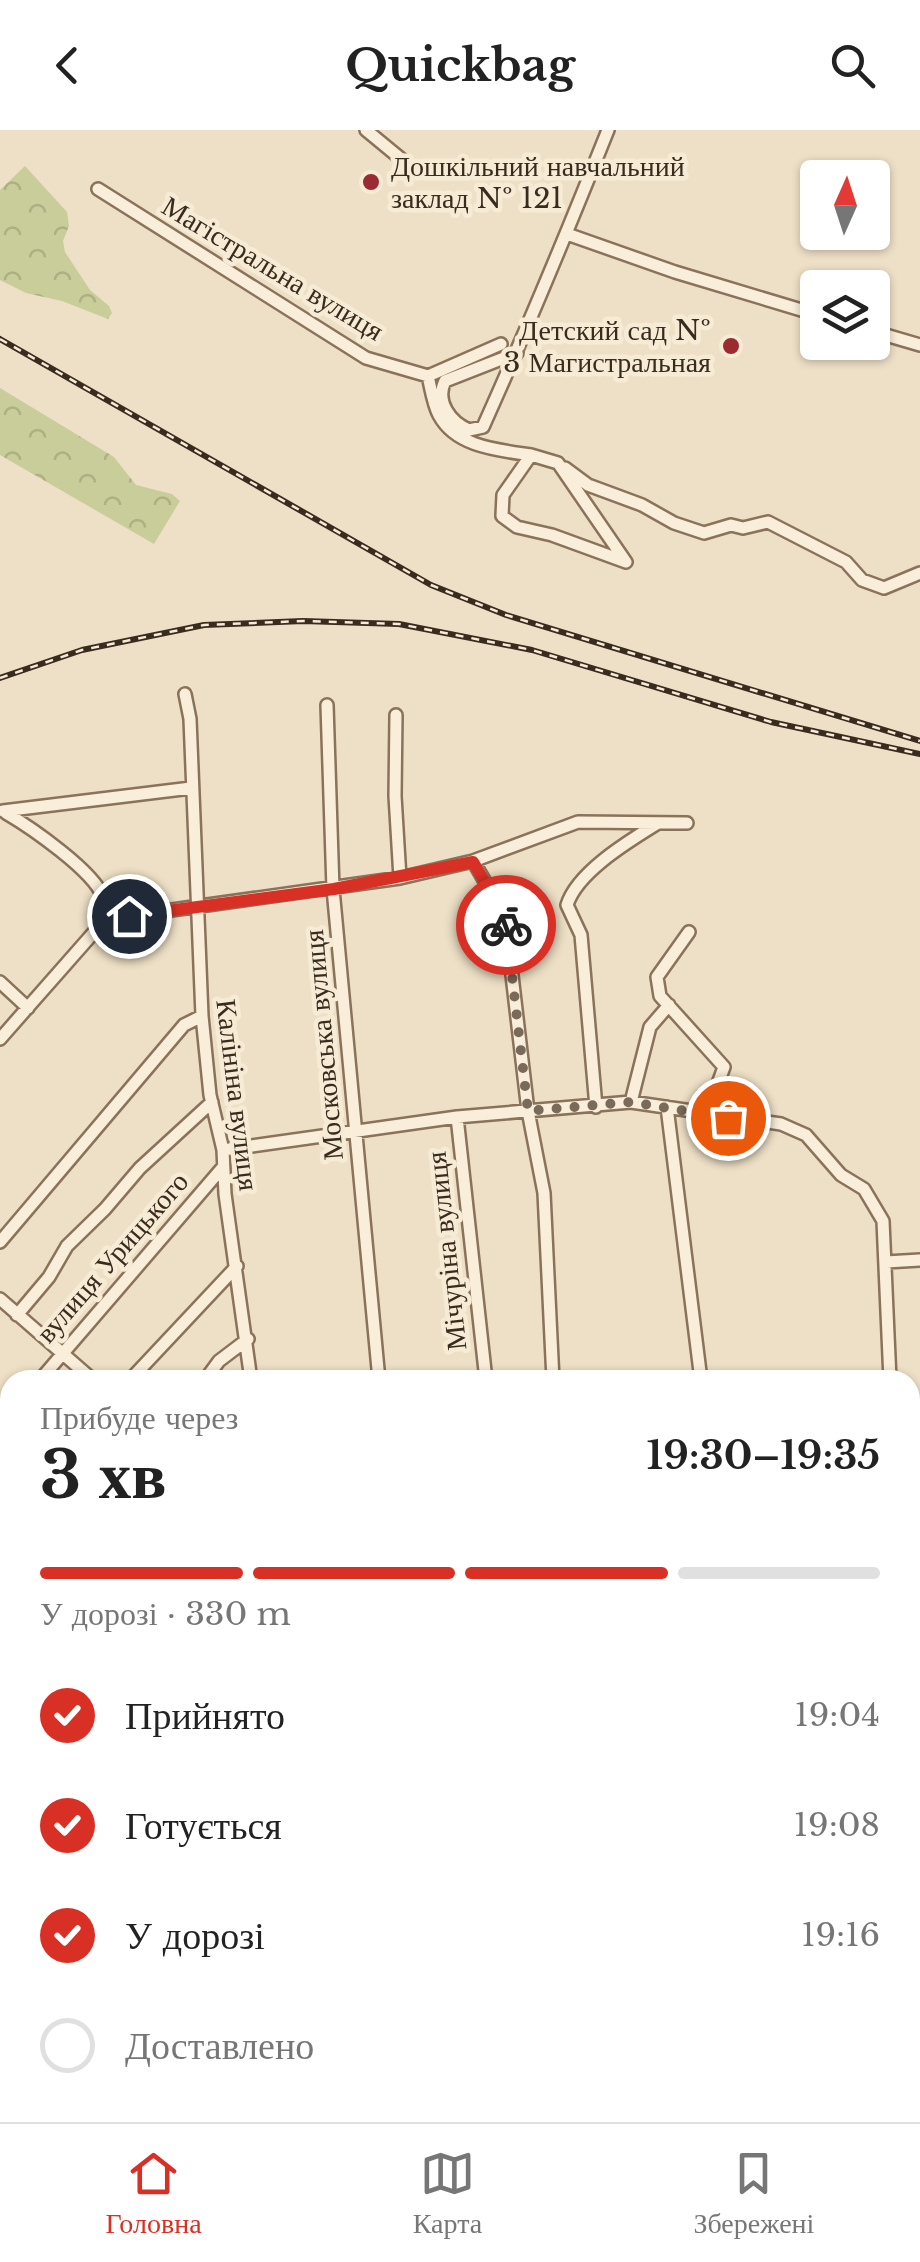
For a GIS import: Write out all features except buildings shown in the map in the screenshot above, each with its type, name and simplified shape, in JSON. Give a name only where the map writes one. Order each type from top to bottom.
[{"type":"street","points":[[366,130],[406,163]]},
{"type":"street","points":[[516,352],[445,381],[441,396],[450,418],[469,430],[483,426],[516,352],[567,234],[608,130]]},
{"type":"street","name":"Магістральна вулиця","points":[[98,189],[366,358],[428,376]]},
{"type":"street","points":[[567,234],[675,272],[800,309]]},
{"type":"street","points":[[890,336],[920,345]]},
{"type":"street","points":[[501,344],[428,376],[439,415],[458,437],[558,464],[588,485],[704,532],[732,524],[744,528],[768,522],[846,562],[862,580],[884,588],[920,572]]},
{"type":"street","points":[[530,455],[503,495],[502,516],[517,527],[552,535],[626,562],[558,464]]},
{"type":"street","name":"Калініна вулиця","points":[[185,694],[190,719],[202,1016],[251,1370]]},
{"type":"street","name":"Московська вулиця","points":[[327,704],[334,889],[377,1370]]},
{"type":"street","points":[[396,715],[400,878]]},
{"type":"street","points":[[3,811],[192,788]]},
{"type":"street","points":[[3,811],[86,875],[102,895],[104,919]]},
{"type":"street","points":[[0,1039],[104,919],[400,878],[473,862],[578,822],[687,823]]},
{"type":"street","points":[[596,1107],[581,935],[567,905],[571,892],[600,865],[661,822]]},
{"type":"street","points":[[473,862],[505,916],[528,1111],[544,1193],[553,1370]]},
{"type":"street","points":[[689,932],[657,978],[660,996],[724,1067],[707,1114]]},
{"type":"street","points":[[0,982],[28,1008]]},
{"type":"street","points":[[631,1102],[650,1026],[669,1004]]},
{"type":"street","points":[[0,1242],[184,1025],[202,1016]]},
{"type":"street","points":[[18,1315],[67,1246],[140,1168],[212,1102]]},
{"type":"street","points":[[223,1150],[457,1117],[631,1102],[781,1124],[806,1135],[841,1175],[864,1189],[876,1207],[882,1222],[886,1262],[890,1370]]},
{"type":"street","points":[[666,1107],[700,1370]]},
{"type":"street","name":"Мічуріна вулиця","points":[[457,1117],[485,1370]]},
{"type":"street","name":"вулиця Урицького","points":[[48,1370],[223,1167]]},
{"type":"street","points":[[886,1262],[920,1260]]},
{"type":"street","points":[[139,1370],[236,1266]]},
{"type":"street","points":[[0,1299],[81,1370]]},
{"type":"street","points":[[212,1370],[248,1340]]},
{"type":"street","points":[[920,1809],[920,1823]]},
{"type":"green space","points":[[25,166],[67,212],[65,252],[90,290],[109,306],[112,313],[108,319],[62,301],[26,293],[0,280],[0,190]]},
{"type":"green space","points":[[0,388],[114,457],[136,485],[172,494],[180,501],[154,544],[0,455]]},
{"type":"railway","points":[[0,339],[431,585],[506,615],[920,741]]},
{"type":"railway","points":[[0,678],[82,650],[204,625],[303,621],[399,624],[532,650],[771,722],[920,754]]},
{"type":"way so far","points":[[506,925],[528,1111],[631,1102],[728,1118]]},
{"type":"place","name":"Дошкільний навчальний заклад № 121","points":[[371,182]]},
{"type":"place","name":"Детский сад № 3 Магистральная","points":[[731,346]]},
{"type":"route","points":[[129,916],[334,889],[473,862],[505,916],[506,925]]}]
